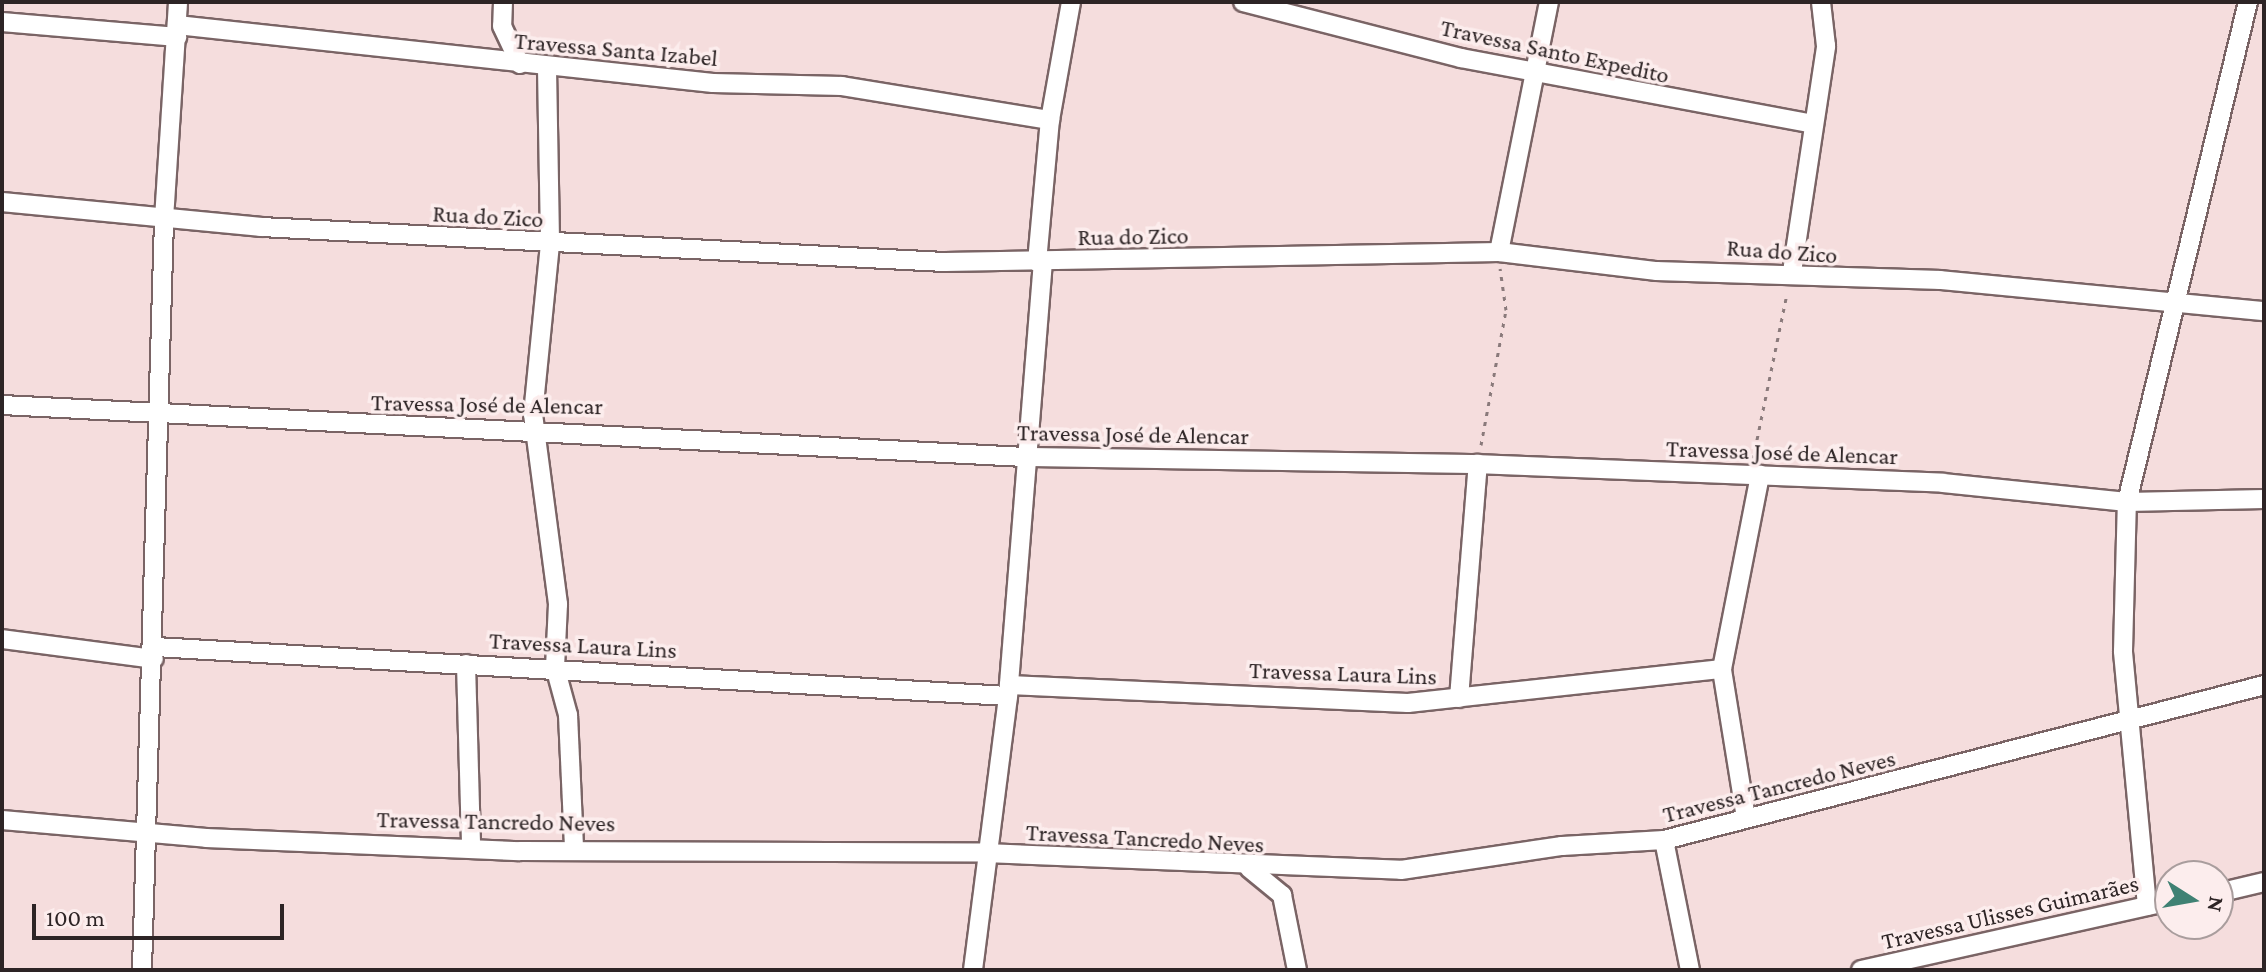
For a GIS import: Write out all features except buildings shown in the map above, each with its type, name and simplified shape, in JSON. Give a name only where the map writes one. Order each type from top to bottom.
[{"type":"street","points":[[142,970],[150,830],[163,414],[164,219],[178,2]]},
{"type":"street","points":[[503,2],[502,26],[520,64]]},
{"type":"street","points":[[973,970],[985,853],[1009,690],[1050,120],[1071,2]]},
{"type":"street","name":"Travessa Santo Expedito","points":[[1243,2],[1533,71],[1813,124]]},
{"type":"street","points":[[1499,252],[1549,2]]},
{"type":"street","points":[[1792,272],[1826,46],[1821,2]]},
{"type":"street","points":[[2147,906],[2121,604],[2127,502],[2171,302],[2234,79],[2248,2]]},
{"type":"street","name":"Travessa Santa Izabel","points":[[2,22],[177,31],[547,68],[842,86],[1050,120]]},
{"type":"street","points":[[547,68],[550,244],[535,428],[558,604],[555,667],[568,715],[574,849]]},
{"type":"street","name":"Rua do Zico","points":[[2,202],[164,219],[550,244],[1040,262],[1499,252],[1657,271],[1792,272],[2264,311]]},
{"type":"street","name":"Travessa José de Alencar","points":[[2,405],[535,428],[1024,457],[1478,464],[1755,474],[2127,502],[2264,499]]},
{"type":"street","points":[[1459,698],[1478,464]]},
{"type":"street","points":[[1746,818],[1722,669],[1755,474]]},
{"type":"street","name":"Travessa Laura Lins","points":[[2,639],[154,653],[555,667],[1009,690],[1408,703],[1722,669]]},
{"type":"street","points":[[466,664],[471,846]]},
{"type":"street","name":"Travessa Tancredo Neves","points":[[2,820],[150,830],[206,838],[574,849],[985,853],[1249,868],[1401,870],[1562,846],[1664,840],[2024,752],[2130,719],[2264,685]]},
{"type":"street","points":[[1664,840],[1690,970]]},
{"type":"street","points":[[1249,868],[1282,895],[1297,970]]},
{"type":"street","points":[[2234,889],[2264,882]]},
{"type":"street","name":"Travessa Ulisses Guimarães","points":[[1861,970],[2154,904]]},
{"type":"path","points":[[1478,464],[1506,310],[1499,252]]},
{"type":"path","points":[[1755,474],[1792,272]]}]
